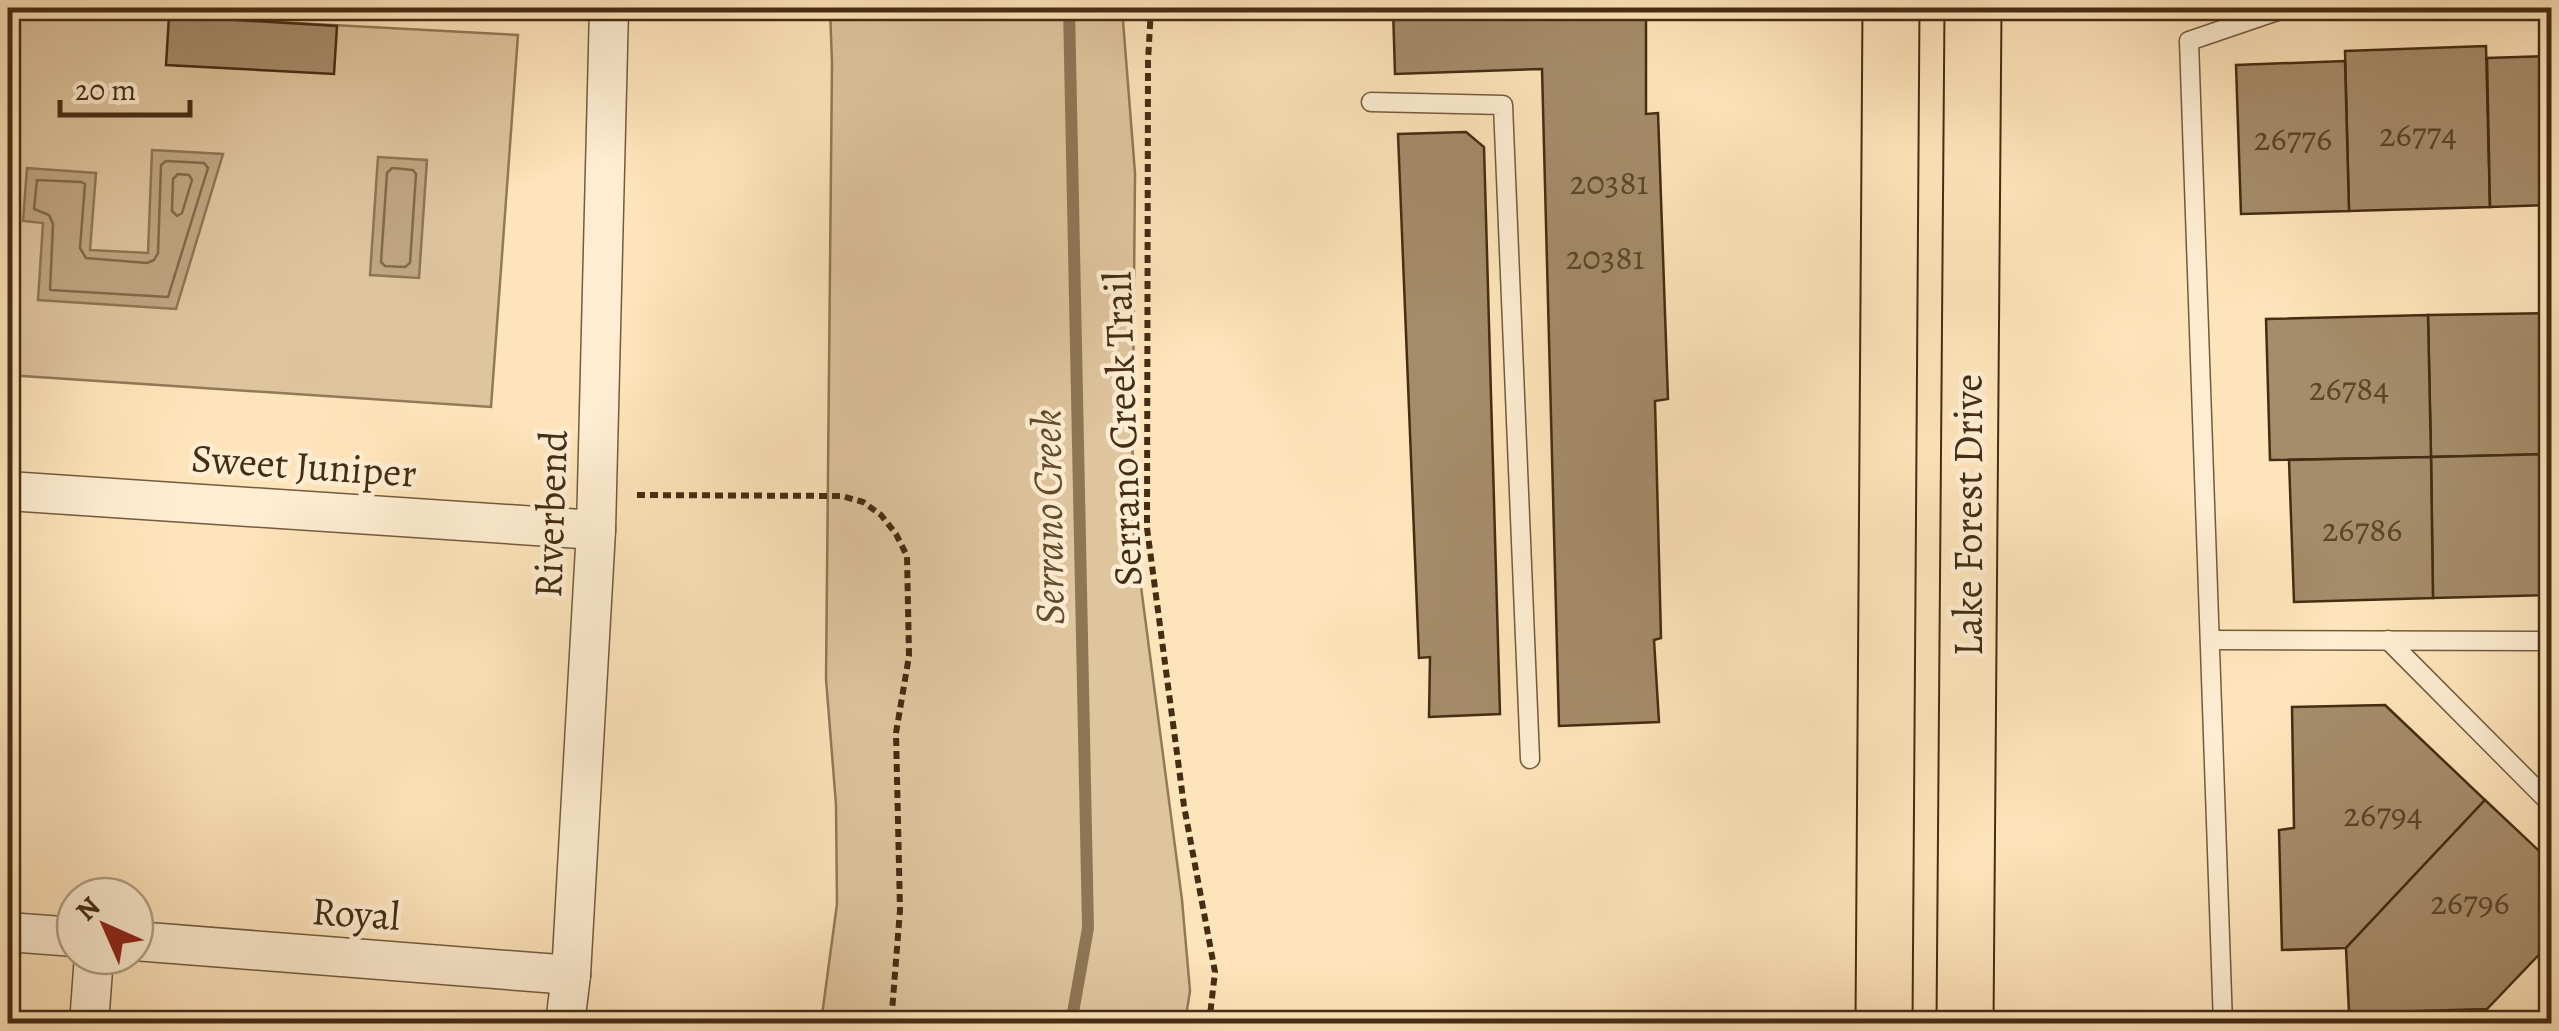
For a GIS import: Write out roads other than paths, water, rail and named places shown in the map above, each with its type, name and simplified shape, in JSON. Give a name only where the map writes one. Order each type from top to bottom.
[{"type":"main road","name":"Lake Forest Drive","points":[[1884,1024],[1892,8]]},
{"type":"main road","name":"Lake Forest Drive","points":[[1965,1024],[1973,8]]},
{"type":"street","name":"Riverbend","points":[[565,1024],[571,975],[596,512],[609,8]]},
{"type":"street","name":"Sweet Juniper","points":[[8,491],[596,512]]},
{"type":"street","points":[[8,932],[55,936]]},
{"type":"street","name":"Royal","points":[[155,943],[571,975]]},
{"type":"street","points":[[89,1024],[93,976]]},
{"type":"lane","points":[[2224,1024],[2189,41],[2286,8]]},
{"type":"lane","points":[[1371,102],[1503,105],[1530,759]]},
{"type":"lane","points":[[2210,640],[2552,640]]},
{"type":"lane","points":[[2388,640],[2552,805]]},
{"type":"lane","points":[[2540,1024],[2552,1013]]},
{"type":"water","points":[[152,150],[223,154],[176,309],[38,300],[43,223],[23,221],[27,168],[96,173],[90,250],[148,253]]},
{"type":"water","points":[[378,157],[427,160],[419,278],[370,275]]},
{"type":"waterway","name":"Serrano Creek","points":[[1069,8],[1088,928],[1071,1024]]}]
